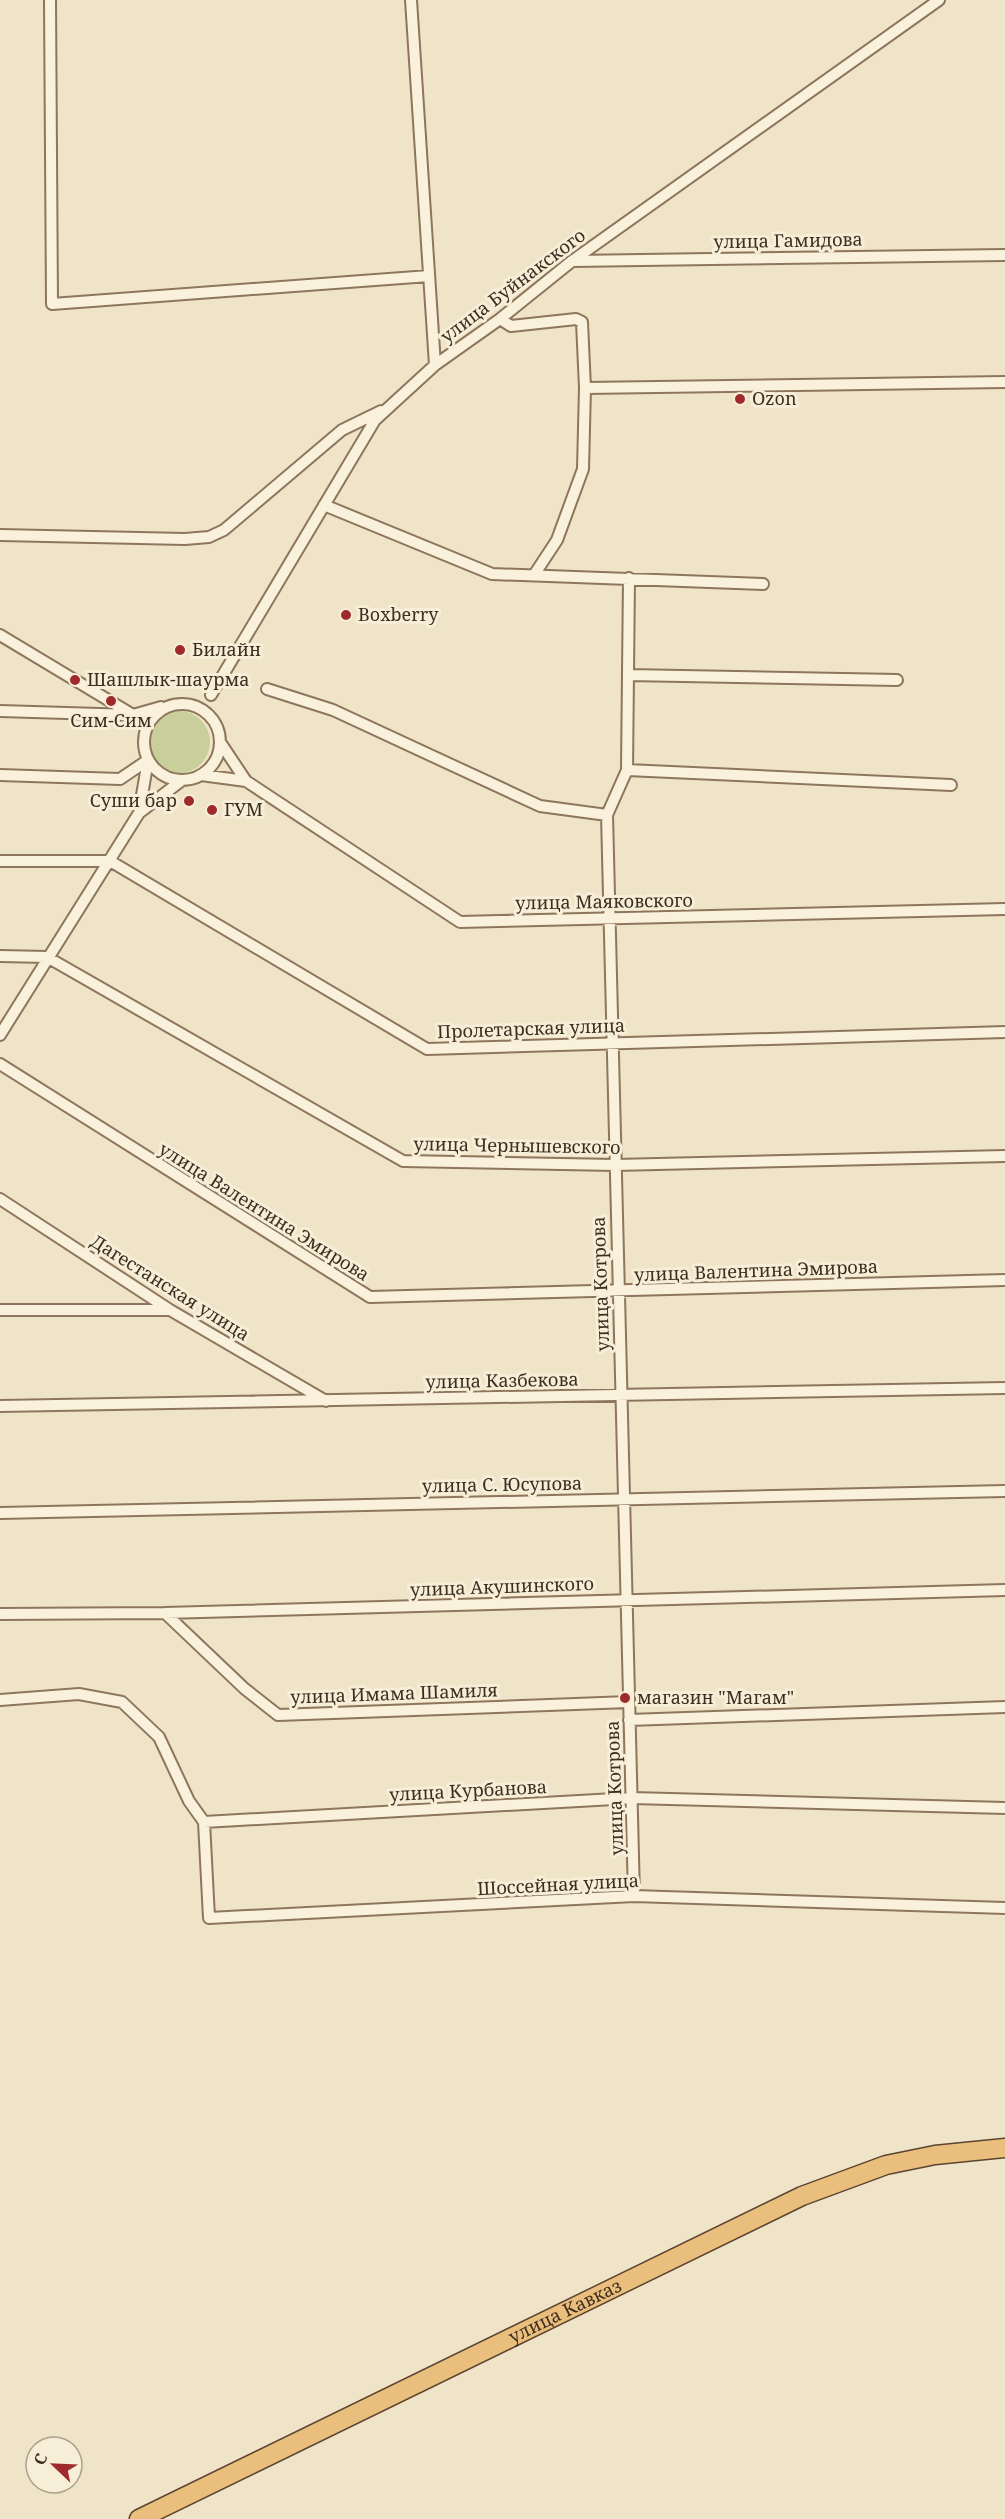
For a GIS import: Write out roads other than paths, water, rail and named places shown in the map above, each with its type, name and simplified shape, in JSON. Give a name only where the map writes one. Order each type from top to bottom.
[{"type":"highway","name":"улица Кавказ","points":[[139,2519],[802,2196],[886,2165],[935,2155],[1005,2148]]},
{"type":"street","points":[[50,0],[52,304],[429,276]]},
{"type":"street","points":[[411,0],[435,364]]},
{"type":"street","name":"улица Буйнакского","points":[[211,695],[375,420],[435,364],[500,319],[572,261],[939,0]]},
{"type":"street","name":"улица Гамидова","points":[[572,261],[1005,255]]},
{"type":"street","points":[[500,319],[511,326],[580,320],[585,388],[583,469],[556,540],[534,576]]},
{"type":"street","points":[[585,388],[1005,382]]},
{"type":"street","points":[[0,535],[185,539],[209,537],[224,530],[342,430],[389,407]]},
{"type":"street","points":[[324,505],[492,574],[763,584]]},
{"type":"street","name":"улица Котрова","points":[[629,578],[627,770],[607,815],[634,1896]]},
{"type":"street","points":[[0,635],[133,715],[143,738],[148,760],[139,813],[0,1035]]},
{"type":"street","points":[[628,675],[897,680]]},
{"type":"street","points":[[267,689],[343,715],[540,806],[607,815]]},
{"type":"street","points":[[0,711],[133,715],[211,695],[213,719],[220,742],[246,782]]},
{"type":"street","points":[[179,703],[191,704],[204,710],[213,719]]},
{"type":"street","points":[[143,738],[147,725],[155,713],[166,706]]},
{"type":"street","points":[[139,813],[181,781],[201,775],[211,767],[218,754],[220,742]]},
{"type":"street","points":[[0,775],[120,779],[148,760]]},
{"type":"street","points":[[148,760],[165,777],[181,781]]},
{"type":"street","points":[[627,770],[951,785]]},
{"type":"street","points":[[201,775],[246,782]]},
{"type":"street","name":"улица Маяковского","points":[[246,782],[460,922],[1005,909]]},
{"type":"street","points":[[0,861],[110,861]]},
{"type":"street","name":"Пролетарская улица","points":[[110,861],[427,1049],[1005,1032]]},
{"type":"street","points":[[0,956],[47,957]]},
{"type":"street","name":"улица Чернышевского","points":[[47,957],[403,1161],[615,1165],[1005,1156]]},
{"type":"street","name":"улица Валентина Эмирова","points":[[0,1064],[370,1298],[1005,1280]]},
{"type":"street","name":"Дагестанская улица","points":[[0,1198],[170,1310],[326,1401]]},
{"type":"street","points":[[0,1310],[170,1310]]},
{"type":"street","name":"улица Казбекова","points":[[0,1406],[1005,1388]]},
{"type":"street","name":"улица С. Юсупова","points":[[0,1513],[1005,1491]]},
{"type":"street","name":"улица Акушинского","points":[[0,1614],[165,1613],[1005,1590]]},
{"type":"street","name":"улица Имама Шамиля","points":[[165,1613],[245,1689],[278,1715],[628,1702]]},
{"type":"street","points":[[0,1700],[79,1694],[122,1702],[159,1737],[189,1801],[204,1822]]},
{"type":"street","points":[[629,1720],[1005,1707]]},
{"type":"street","name":"улица Курбанова","points":[[204,1822],[632,1798],[1005,1808]]},
{"type":"street","name":"Шоссейная улица","points":[[204,1822],[209,1918],[634,1896],[1005,1908]]},
{"type":"place","name":"Ozon","points":[[740,399]]},
{"type":"place","name":"Boxberry","points":[[346,615]]},
{"type":"place","name":"Билайн","points":[[180,650]]},
{"type":"place","name":"Шашлык-шаурма","points":[[75,680]]},
{"type":"place","name":"Сим-Сим","points":[[111,701]]},
{"type":"place","name":"Суши бар","points":[[189,801]]},
{"type":"place","name":"ГУМ","points":[[212,810]]},
{"type":"place","name":"магазин \"Магам\"","points":[[625,1698]]}]
